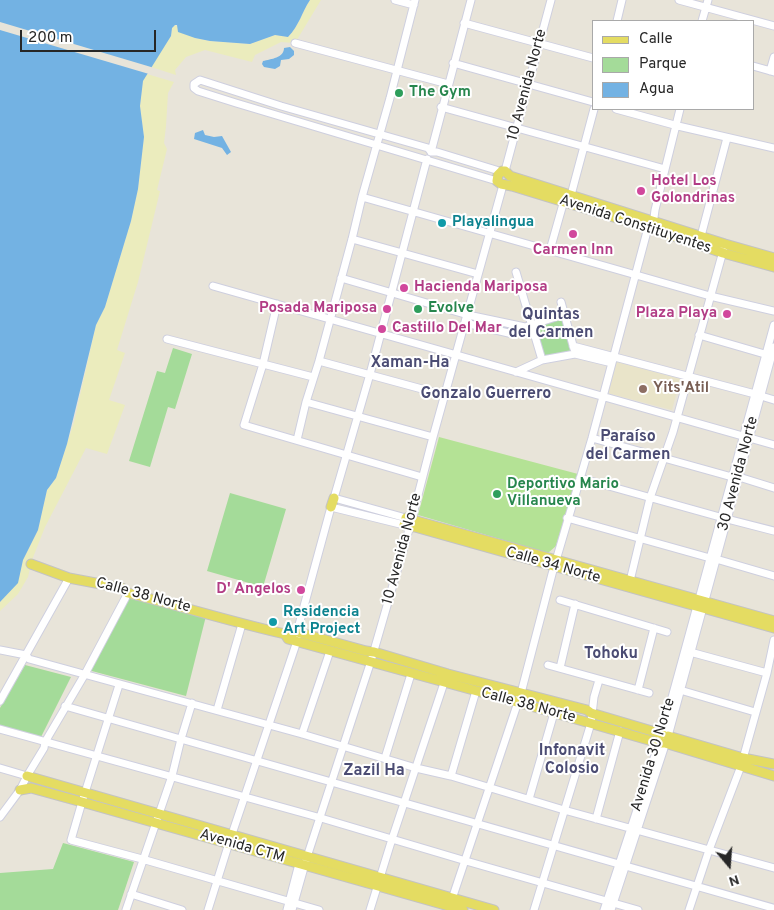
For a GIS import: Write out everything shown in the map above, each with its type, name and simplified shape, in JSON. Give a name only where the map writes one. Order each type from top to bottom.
[{"type":"main road","name":"Avenida Constituyentes","points":[[774,258],[724,248],[701,236],[651,224],[565,202],[506,184],[501,177],[510,176],[571,194],[651,224],[774,267]]},
{"type":"main road","name":"Calle 34 Norte","points":[[408,522],[701,604],[774,621]]},
{"type":"main road","name":"Calle 38 Norte","points":[[31,564],[69,578],[122,588],[128,593],[175,604],[242,624],[285,634],[288,631],[297,632],[589,712],[664,739],[742,762],[774,776]]},
{"type":"main road","name":"Calle 34 Norte","points":[[701,604],[774,628]]},
{"type":"main road","name":"Calle 38 Norte","points":[[285,634],[288,639],[372,661],[411,674],[620,731],[664,739]]},
{"type":"main road","points":[[444,683],[448,674]]},
{"type":"main road","name":"Calle 38 Norte","points":[[742,762],[774,764]]},
{"type":"main road","points":[[27,776],[83,797],[160,814],[234,840]]},
{"type":"main road","name":"Avenida CTM","points":[[20,790],[31,788],[83,797],[156,823],[234,840],[378,882],[463,910]]},
{"type":"main road","name":"Avenida CTM","points":[[451,905],[494,910]]},
{"type":"street","points":[[297,440],[415,3],[395,0]]},
{"type":"street","points":[[208,910],[234,840],[245,796],[297,641],[297,632],[370,374],[427,160],[433,157],[431,152],[471,0]]},
{"type":"street","name":"10 Avenida Norte","points":[[287,910],[292,905],[303,861],[332,782],[341,745],[372,661],[408,522],[466,323],[486,232],[551,0]]},
{"type":"street","points":[[617,20],[622,0]]},
{"type":"street","points":[[679,0],[707,4],[774,26]]},
{"type":"street","points":[[702,20],[707,4]]},
{"type":"street","points":[[464,23],[592,58]]},
{"type":"street","points":[[295,43],[448,84]]},
{"type":"street","points":[[754,66],[772,72],[774,57]]},
{"type":"street","points":[[453,64],[592,102]]},
{"type":"street","name":"Avenida Constituyentes","points":[[200,80],[280,106],[428,148],[431,152],[437,152],[496,170],[501,177],[427,160],[264,112],[198,91],[194,88],[194,84],[200,80]]},
{"type":"street","points":[[236,103],[238,92]]},
{"type":"street","points":[[264,112],[268,102]]},
{"type":"street","points":[[278,116],[280,106]]},
{"type":"street","points":[[442,108],[665,169]]},
{"type":"street","points":[[289,119],[291,109]]},
{"type":"street","points":[[550,250],[565,202],[571,194],[594,110]]},
{"type":"street","points":[[620,110],[727,138],[774,148]]},
{"type":"street","points":[[451,905],[517,702],[522,693],[567,518],[592,438],[635,275],[651,224],[680,110]]},
{"type":"street","points":[[701,236],[727,138]]},
{"type":"street","points":[[362,197],[710,296],[774,311]]},
{"type":"street","points":[[352,239],[478,274]]},
{"type":"street","points":[[629,584],[650,498],[677,417],[724,248]]},
{"type":"street","points":[[516,272],[542,360]]},
{"type":"street","points":[[341,278],[468,315],[532,327]]},
{"type":"street","points":[[213,286],[774,445]]},
{"type":"street","points":[[561,302],[575,354]]},
{"type":"street","points":[[278,304],[263,364],[244,425],[422,477]]},
{"type":"street","points":[[466,323],[513,334],[565,314]]},
{"type":"street","name":"30 Avenida Norte","points":[[771,356],[774,324]]},
{"type":"street","points":[[699,335],[771,356]]},
{"type":"street","points":[[168,339],[313,378]]},
{"type":"street","points":[[573,346],[613,360]]},
{"type":"street","name":"30 Avenida Norte","points":[[724,518],[746,436],[774,347]]},
{"type":"street","points":[[516,372],[542,360],[575,354],[687,376],[774,400]]},
{"type":"street","points":[[319,361],[444,395]]},
{"type":"street","points":[[306,402],[433,438]]},
{"type":"street","name":"30 Avenida Norte","points":[[735,477],[737,461],[746,436]]},
{"type":"street","points":[[592,438],[774,488]]},
{"type":"street","points":[[580,478],[774,531]]},
{"type":"street","name":"Calle 34 Norte","points":[[333,503],[408,522]]},
{"type":"street","points":[[567,518],[774,576]]},
{"type":"street","points":[[701,604],[724,518]]},
{"type":"street","points":[[0,701],[69,578]]},
{"type":"street","points":[[0,817],[20,790],[44,748],[45,742],[85,674],[128,593]]},
{"type":"street","points":[[560,600],[667,632]]},
{"type":"street","points":[[560,668],[575,604]]},
{"type":"street","name":"Avenida 30 Norte","points":[[604,910],[610,905],[680,690],[701,604]]},
{"type":"street","name":"Avenida 30 Norte","points":[[664,739],[701,604]]},
{"type":"street","points":[[217,710],[242,624]]},
{"type":"street","points":[[638,690],[654,628]]},
{"type":"street","points":[[689,910],[742,762],[767,673],[774,640]]},
{"type":"street","points":[[0,650],[26,655],[29,659],[119,685],[268,724],[416,768],[451,776],[564,810],[774,868]]},
{"type":"street","points":[[302,734],[330,651]]},
{"type":"street","points":[[690,652],[767,673]]},
{"type":"street","points":[[548,665],[649,692]]},
{"type":"street","points":[[385,758],[411,674]]},
{"type":"street","points":[[534,910],[591,723],[589,712],[597,679]]},
{"type":"street","points":[[370,910],[444,683]]},
{"type":"street","points":[[119,685],[71,840],[218,881],[292,905],[319,910]]},
{"type":"street","points":[[680,690],[755,712]]},
{"type":"street","points":[[451,776],[476,692]]},
{"type":"street","points":[[126,910],[142,859],[160,814],[192,703]]},
{"type":"street","points":[[65,706],[622,866],[773,907]]},
{"type":"street","points":[[529,799],[554,713]]},
{"type":"street","points":[[0,729],[318,817],[610,905],[638,910]]},
{"type":"street","points":[[596,819],[620,731]]},
{"type":"street","points":[[0,768],[27,776]]},
{"type":"street","points":[[131,894],[182,910]]},
{"type":"shaded area","name":"Yits'Atil","points":[[616,360],[681,377],[672,410],[607,393]]},
{"type":"green space","points":[[564,318],[573,350],[544,358],[534,326]]},
{"type":"green space","points":[[173,348],[192,354],[175,409],[168,407],[150,467],[129,461],[157,371],[165,373]]},
{"type":"green space","name":"Deportivo Mario Villanueva","points":[[439,437],[578,474],[556,546],[548,553],[418,515]]},
{"type":"green space","points":[[230,493],[286,509],[263,587],[207,571]]},
{"type":"green space","points":[[130,596],[206,616],[186,696],[88,670]]},
{"type":"green space","points":[[25,665],[71,677],[41,737],[0,726],[0,708]]},
{"type":"green space","points":[[63,843],[134,862],[118,910],[0,910],[0,873],[53,869]]},
{"type":"sand","points":[[310,0],[321,0],[295,43],[281,42],[255,55],[252,62],[205,50],[186,57],[175,70],[176,75],[151,67],[171,36],[172,28],[175,25],[195,38],[210,41],[250,44],[275,35],[288,37]]},
{"type":"sand","points":[[147,74],[174,82],[168,93],[164,143],[167,149],[157,190],[160,191],[138,282],[117,350],[125,353],[109,400],[125,405],[107,454],[86,448],[45,527],[32,560],[28,577],[18,594],[0,611],[0,602],[18,582],[23,560],[38,530],[47,490],[56,478],[74,422],[96,325],[105,307],[131,221],[138,189],[144,137],[140,106],[143,81]]},
{"type":"water","points":[[0,0],[310,0],[288,37],[275,35],[250,44],[210,41],[178,32],[177,25],[175,25],[172,28],[171,36],[143,81],[140,106],[144,137],[138,189],[131,221],[105,307],[96,325],[67,444],[56,478],[47,490],[38,530],[23,560],[18,583],[0,602]]},
{"type":"water","points":[[290,47],[294,51],[294,55],[289,59],[281,60],[280,66],[275,69],[264,67],[263,61],[279,56],[284,48]]},
{"type":"water","points":[[203,130],[205,135],[222,136],[231,152],[227,155],[222,148],[194,139],[195,133]]},
{"type":"pier","points":[[0,22],[154,68],[149,74],[0,30]]},
{"type":"place","name":"The Gym","points":[[399,93]]},
{"type":"place","name":"Hotel Los Golondrinas","points":[[641,191]]},
{"type":"place","name":"Playalingua","points":[[442,223]]},
{"type":"place","name":"Carmen Inn","points":[[573,234]]},
{"type":"place","name":"Hacienda Mariposa","points":[[404,288]]},
{"type":"place","name":"Posada Mariposa","points":[[387,309]]},
{"type":"place","name":"Evolve","points":[[418,309]]},
{"type":"place","name":"Plaza Playa","points":[[727,314]]},
{"type":"place","name":"Castillo Del Mar","points":[[382,329]]},
{"type":"place","name":"Yits'Atil","points":[[643,389]]},
{"type":"place","name":"Deportivo Mario Villanueva","points":[[497,494]]},
{"type":"place","name":"D' Angelos","points":[[301,590]]},
{"type":"place","name":"Residencia Art Project","points":[[273,622]]},
{"type":"district","name":"Quintas del Carmen","points":[[551,325]]},
{"type":"district","name":"Xaman-Ha","points":[[410,364]]},
{"type":"district","name":"Gonzalo Guerrero","points":[[486,395]]},
{"type":"district","name":"Paraíso del Carmen","points":[[628,447]]},
{"type":"district","name":"Tohoku","points":[[611,655]]},
{"type":"district","name":"Infonavit Colosio","points":[[572,761]]},
{"type":"district","name":"Zazil Ha","points":[[374,772]]}]
